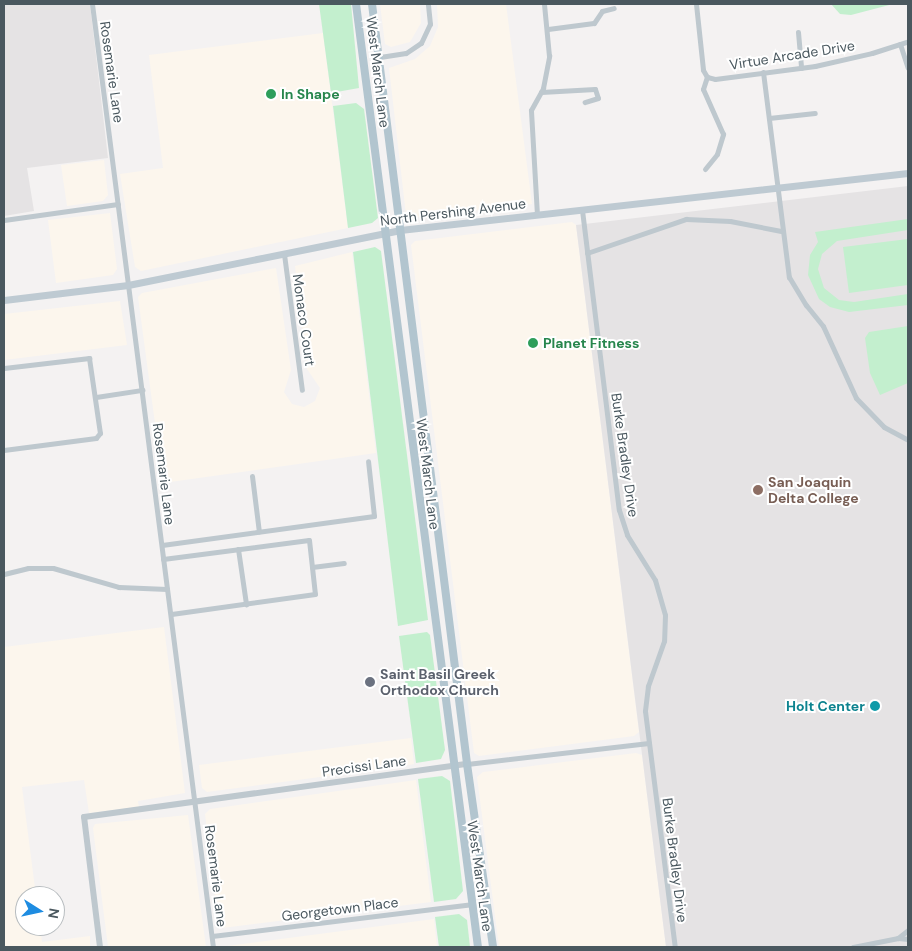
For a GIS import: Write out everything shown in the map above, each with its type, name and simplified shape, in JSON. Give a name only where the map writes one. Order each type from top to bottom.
[{"type":"main road","name":"West March Lane","points":[[356,4],[453,766],[478,947]]},
{"type":"main road","name":"West March Lane","points":[[372,4],[467,764],[493,947]]},
{"type":"main road","name":"North Pershing Avenue","points":[[4,300],[128,285],[385,232],[908,173]]},
{"type":"street","name":"Rosemarie Lane","points":[[92,4],[196,802],[213,947]]},
{"type":"street","points":[[380,57],[406,53],[421,43],[430,24],[428,4]]},
{"type":"street","points":[[538,215],[531,110],[541,92],[549,56],[548,29],[544,4]]},
{"type":"street","points":[[696,4],[703,70],[707,77],[703,89],[723,134],[717,154],[705,169]]},
{"type":"street","points":[[548,29],[594,23],[602,11],[614,8]]},
{"type":"street","points":[[798,32],[802,68]]},
{"type":"street","name":"Virtue Arcade Drive","points":[[707,77],[715,79],[840,62],[908,41]]},
{"type":"street","points":[[900,44],[908,68]]},
{"type":"street","points":[[763,72],[781,231],[792,283],[823,326],[849,386],[868,412],[884,427],[908,440]]},
{"type":"street","points":[[541,92],[596,89],[598,98],[585,102]]},
{"type":"street","points":[[768,118],[815,113]]},
{"type":"street","points":[[4,220],[118,204]]},
{"type":"street","name":"Burke Bradley Drive","points":[[582,210],[619,510],[634,548],[655,580],[665,615],[664,641],[646,699],[649,743],[675,947]]},
{"type":"street","points":[[587,253],[686,219],[730,221],[781,231]]},
{"type":"street","name":"Monaco Court","points":[[284,254],[302,390]]},
{"type":"street","points":[[4,368],[87,357],[91,360],[96,397],[98,437],[4,450]]},
{"type":"street","points":[[96,397],[142,390]]},
{"type":"street","points":[[162,546],[374,516],[368,461]]},
{"type":"street","points":[[252,476],[259,532]]},
{"type":"street","points":[[163,558],[309,540],[315,594],[171,614]]},
{"type":"street","points":[[238,549],[246,604]]},
{"type":"street","points":[[312,567],[344,563]]},
{"type":"street","points":[[4,574],[28,568],[53,568],[119,587],[167,589]]},
{"type":"street","name":"Precissi Lane","points":[[100,947],[84,817],[467,764],[649,743]]},
{"type":"street","name":"Georgetown Place","points":[[212,936],[471,904]]},
{"type":"street","points":[[898,938],[908,930]]},
{"type":"street","points":[[853,947],[898,938],[908,939]]},
{"type":"shaded area","points":[[4,4],[90,4],[108,158],[27,168],[34,211],[4,216]]},
{"type":"shaded area","points":[[380,4],[420,4],[421,23],[410,42],[391,47],[385,44]]},
{"type":"shaded area","points":[[437,4],[506,4],[532,204],[411,218],[406,215],[389,68],[415,59],[430,46],[438,27]]},
{"type":"shaded area","points":[[323,33],[348,228],[141,271],[135,267],[120,174],[163,168],[149,55]]},
{"type":"shaded area","points":[[104,160],[108,195],[103,201],[67,206],[61,165]]},
{"type":"shaded area","name":"San Joaquin Delta College","points":[[908,186],[908,947],[666,947],[576,225]]},
{"type":"shaded area","points":[[110,213],[117,269],[113,275],[56,283],[48,220]]},
{"type":"shaded area","points":[[572,222],[576,225],[639,732],[634,736],[479,756],[474,753],[411,245],[415,241]]},
{"type":"shaded area","points":[[352,252],[376,453],[163,483],[138,297],[142,293],[276,268],[291,370],[284,392],[292,404],[304,407],[315,401],[320,388],[307,369],[295,266]]},
{"type":"shaded area","points":[[120,301],[127,345],[4,360],[4,314]]},
{"type":"shaded area","points":[[164,627],[185,793],[138,801],[139,807],[89,813],[84,780],[22,787],[35,886],[15,886],[15,936],[41,936],[42,942],[90,936],[90,947],[5,947],[4,647]]},
{"type":"shaded area","points":[[411,738],[414,764],[207,792],[202,788],[199,765]]},
{"type":"shaded area","points":[[636,753],[642,755],[666,947],[499,947],[477,777],[483,772]]},
{"type":"shaded area","points":[[416,780],[431,902],[222,928],[218,923],[205,814],[210,809]]},
{"type":"shaded area","points":[[188,815],[206,947],[108,947],[93,828],[95,824]]},
{"type":"shaded area","points":[[434,919],[437,947],[225,947],[227,946]]},
{"type":"green space","points":[[319,4],[351,4],[359,88],[331,93]]},
{"type":"green space","points":[[831,4],[893,4],[851,15],[840,14]]},
{"type":"green space","points":[[356,103],[364,109],[378,218],[372,223],[348,228],[333,106]]},
{"type":"green space","points":[[908,219],[908,230],[837,241],[822,254],[818,269],[824,288],[839,300],[854,302],[908,294],[908,305],[849,312],[830,307],[819,299],[808,275],[810,255],[818,242],[815,232]]},
{"type":"green space","points":[[908,239],[908,285],[849,293],[843,247]]},
{"type":"green space","points":[[375,247],[381,251],[428,620],[398,626],[353,252]]},
{"type":"green space","points":[[908,326],[908,383],[880,395],[870,373],[865,338],[869,332]]},
{"type":"green space","points":[[427,632],[430,635],[445,750],[441,759],[416,763],[399,636]]},
{"type":"green space","points":[[442,776],[450,781],[463,891],[456,899],[434,902],[418,779]]},
{"type":"green space","points":[[459,914],[467,920],[470,947],[439,947],[435,917]]},
{"type":"place","name":"In Shape","points":[[271,94]]},
{"type":"place","name":"Planet Fitness","points":[[533,343]]},
{"type":"place","name":"San Joaquin Delta College","points":[[758,490]]},
{"type":"place","name":"Saint Basil Greek Orthodox Church","points":[[370,682]]},
{"type":"place","name":"Holt Center","points":[[875,706]]}]
